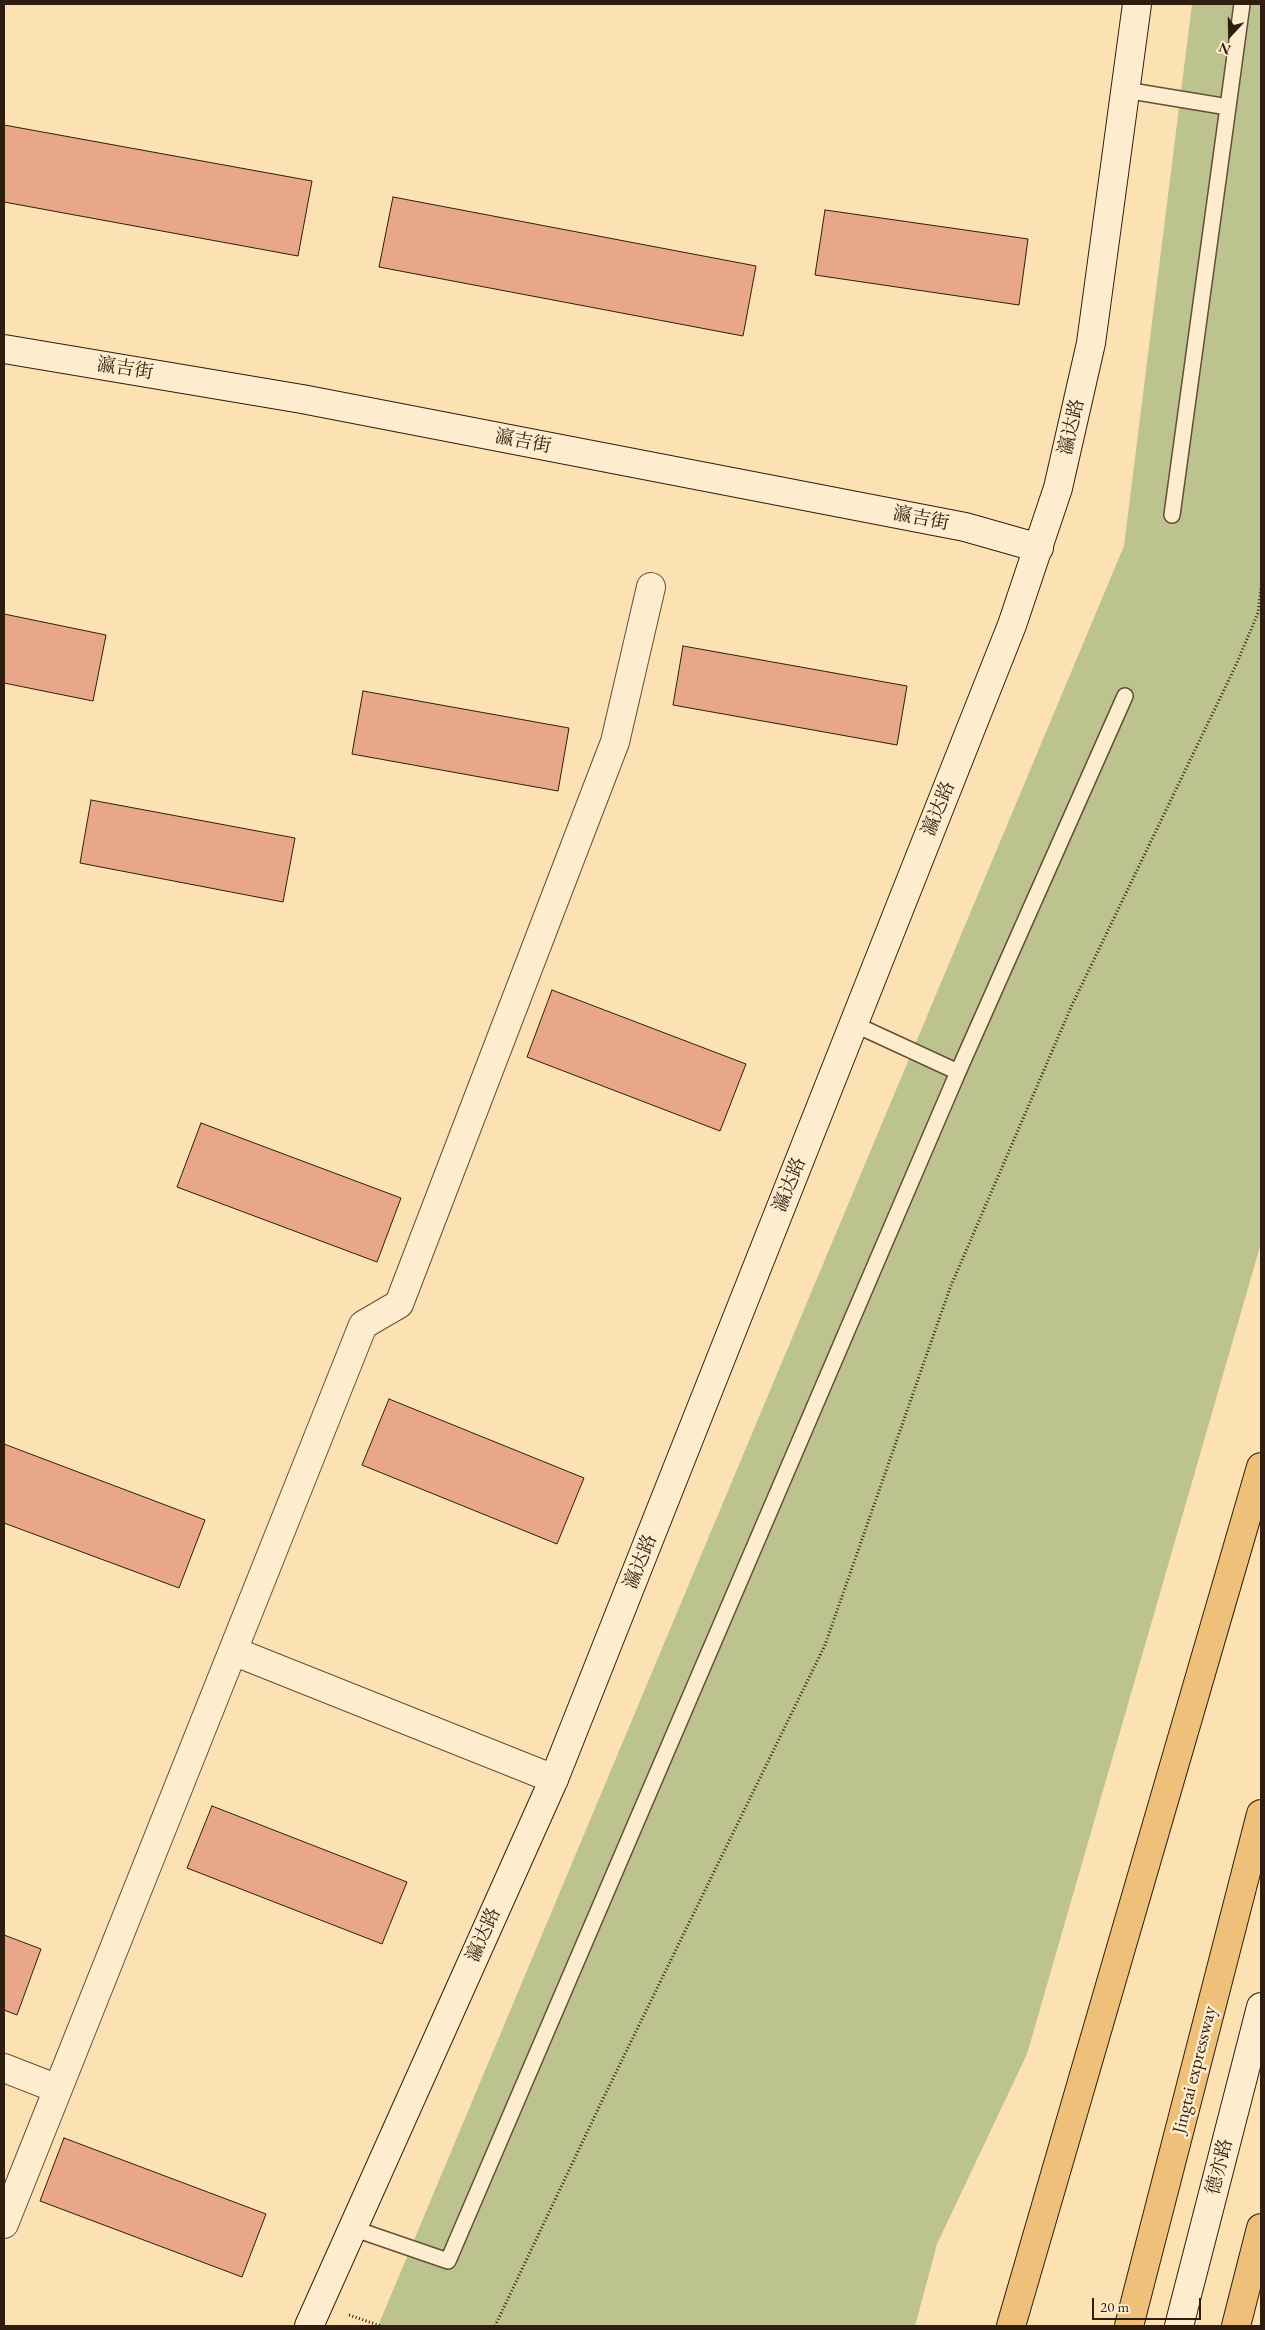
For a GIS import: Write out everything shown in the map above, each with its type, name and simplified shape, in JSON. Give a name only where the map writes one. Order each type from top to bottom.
[{"type":"highway","points":[[1011,2326],[1261,1467]]},
{"type":"highway","name":"Jingtai expressway","points":[[1129,2326],[1261,1814]]},
{"type":"highway","points":[[1236,2326],[1261,2228]]},
{"type":"street","name":"瀛达路","points":[[309,2326],[554,1780],[1012,625],[1058,488],[1091,343],[1137,4]]},
{"type":"street","name":"瀛吉街","points":[[4,349],[302,399],[965,527],[1039,548]]},
{"type":"street","points":[[4,2224],[363,1325],[399,1304],[615,742],[651,587]]},
{"type":"street","points":[[233,1651],[554,1780]]},
{"type":"street","name":"德亦路","points":[[1179,2326],[1261,2007]]},
{"type":"street","points":[[4,2068],[58,2089]]},
{"type":"lane","points":[[1172,515],[1242,4]]},
{"type":"lane","points":[[1125,90],[1228,107]]},
{"type":"lane","points":[[352,2228],[448,2261],[958,1072],[1125,696]]},
{"type":"lane","points":[[854,1024],[958,1072]]},
{"type":"path","points":[[495,2326],[604,2096],[825,1645],[950,1288],[1072,1005],[1236,665],[1258,613],[1261,589]]},
{"type":"green space","points":[[1192,4],[1261,4],[1261,1243],[1027,2054],[937,2244],[915,2326],[378,2326],[1124,546]]},
{"type":"building","points":[[4,125],[312,181],[298,256],[4,202]]},
{"type":"building","points":[[393,197],[756,266],[743,336],[379,267]]},
{"type":"building","points":[[825,210],[1028,239],[1019,305],[815,275]]},
{"type":"building","points":[[4,614],[106,635],[93,701],[4,683]]},
{"type":"building","points":[[683,646],[907,686],[897,745],[673,705]]},
{"type":"building","points":[[363,691],[569,728],[558,791],[352,754]]},
{"type":"building","points":[[91,800],[295,838],[283,902],[80,863]]},
{"type":"building","points":[[552,990],[746,1064],[720,1131],[527,1057]]},
{"type":"building","points":[[201,1123],[401,1198],[377,1262],[177,1187]]},
{"type":"building","points":[[389,1399],[584,1478],[557,1544],[362,1465]]},
{"type":"building","points":[[4,1444],[205,1520],[179,1588],[4,1523]]},
{"type":"building","points":[[212,1806],[407,1882],[382,1944],[187,1868]]},
{"type":"building","points":[[4,1935],[41,1949],[17,2015],[4,2010]]},
{"type":"building","points":[[64,2138],[266,2214],[242,2277],[40,2201]]}]
